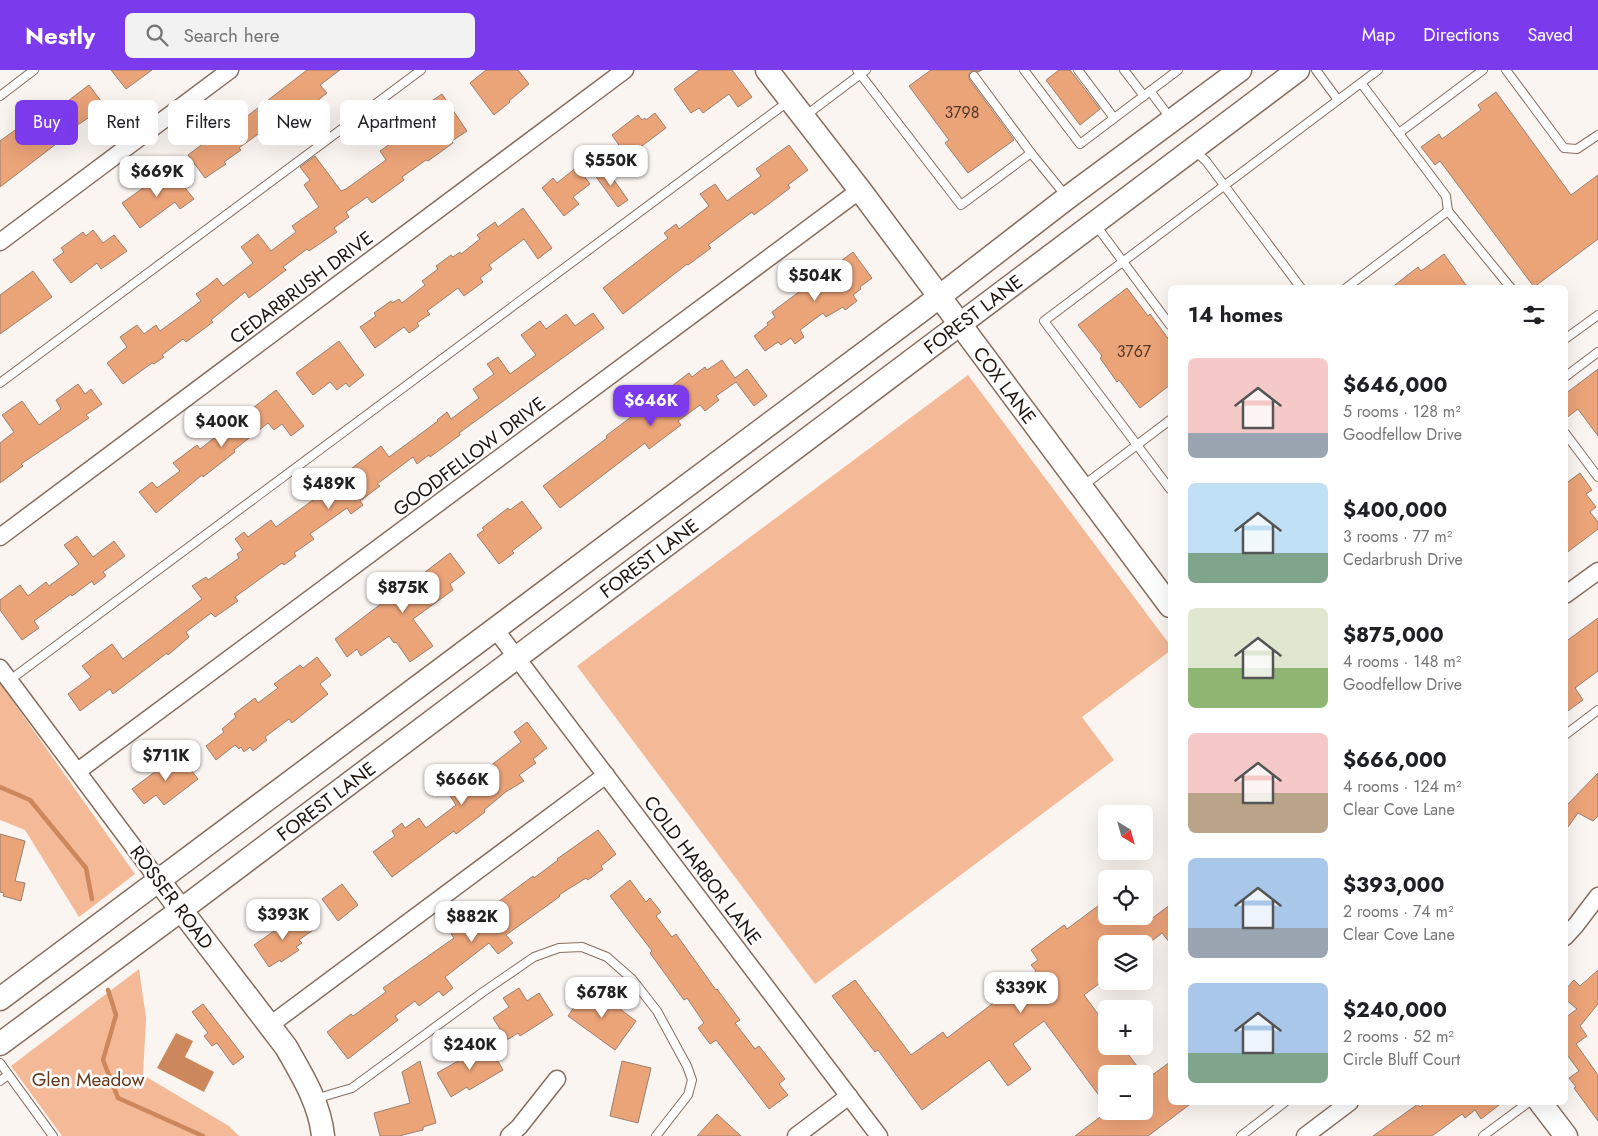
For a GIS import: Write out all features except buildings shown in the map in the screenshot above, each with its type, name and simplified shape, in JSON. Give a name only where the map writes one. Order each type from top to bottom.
[{"type":"main road","name":"COX LANE","points":[[767,70],[860,190],[1168,603]]},
{"type":"main road","name":"FOREST LANE","points":[[0,999],[1240,70]]},
{"type":"main road","name":"FOREST LANE","points":[[0,1044],[517,658],[1298,70]]},
{"type":"main road","points":[[1172,121],[1193,149]]},
{"type":"main road","name":"ROSSER ROAD","points":[[159,881],[286,1047],[304,1077],[319,1117],[323,1136]]},
{"type":"main road","points":[[1542,1105],[1566,1136]]},
{"type":"street","points":[[0,242],[230,70]]},
{"type":"street","name":"CEDARBRUSH DRIVE","points":[[0,537],[626,70]]},
{"type":"street","name":"GOODFELLOW DRIVE","points":[[78,771],[860,190]]},
{"type":"street","points":[[1568,593],[1598,571]]},
{"type":"street","name":"COLD HARBOR LANE","points":[[495,629],[879,1136]]},
{"type":"street","name":"ROSSER ROAD","points":[[5,674],[159,881]]},
{"type":"street","points":[[270,1025],[606,776]]},
{"type":"street","points":[[1568,934],[1598,896]]},
{"type":"street","points":[[509,1136],[519,1127],[558,1079]]},
{"type":"street","points":[[796,1136],[849,1096]]},
{"type":"street","points":[[1306,1136],[1346,1105]]},
{"type":"lane","points":[[0,96],[34,70]]},
{"type":"lane","points":[[0,383],[421,70]]},
{"type":"lane","points":[[1024,70],[1080,144],[1178,70]]},
{"type":"lane","points":[[1078,70],[1114,118]]},
{"type":"lane","points":[[1124,70],[1172,121]]},
{"type":"lane","points":[[1316,70],[1338,100]]},
{"type":"lane","points":[[1168,486],[1044,321],[1378,70]]},
{"type":"lane","points":[[1399,133],[1483,70]]},
{"type":"lane","points":[[1506,70],[1564,148],[1577,149],[1598,135]]},
{"type":"lane","points":[[5,674],[797,108],[861,71],[961,205],[1031,153]]},
{"type":"lane","points":[[974,76],[1067,198]]},
{"type":"lane","points":[[1361,83],[1446,196],[1448,211],[1509,285]]},
{"type":"lane","points":[[1193,149],[1206,161],[1299,285]]},
{"type":"lane","points":[[1350,285],[1448,211]]},
{"type":"lane","points":[[1094,223],[1168,322]]},
{"type":"lane","points":[[1568,338],[1598,315]]},
{"type":"lane","points":[[1568,375],[1598,352]]},
{"type":"lane","points":[[1081,486],[1168,422]]},
{"type":"lane","points":[[1568,438],[1598,477]]},
{"type":"lane","points":[[1568,733],[1598,710]]},
{"type":"lane","points":[[313,1099],[352,1088],[482,992],[534,957],[559,948],[582,947],[607,957],[632,979],[657,1011],[687,1066],[692,1080],[688,1095],[656,1136]]},
{"type":"lane","points":[[0,1063],[53,1136]]},
{"type":"lane","points":[[0,1081],[8,1075]]},
{"type":"lane","points":[[1241,1136],[1282,1105]]},
{"type":"lane","points":[[1483,1136],[1524,1105]]},
{"type":"green space","points":[[968,375],[1168,642],[1168,652],[1082,717],[1114,760],[815,984],[577,666]]},
{"type":"green space","points":[[0,683],[135,874],[79,917],[25,830],[0,820]]},
{"type":"green space","name":"Glen Meadow","points":[[139,969],[146,1018],[143,1075],[229,1126],[239,1136],[62,1136],[11,1066]]},
{"type":"shaded area","points":[[176,1033],[193,1041],[185,1057],[214,1072],[204,1092],[157,1068]]},
{"type":"waterway","points":[[0,787],[30,800],[86,868],[92,899]]},
{"type":"waterway","points":[[108,990],[116,1015],[103,1060],[118,1098],[203,1136]]}]
